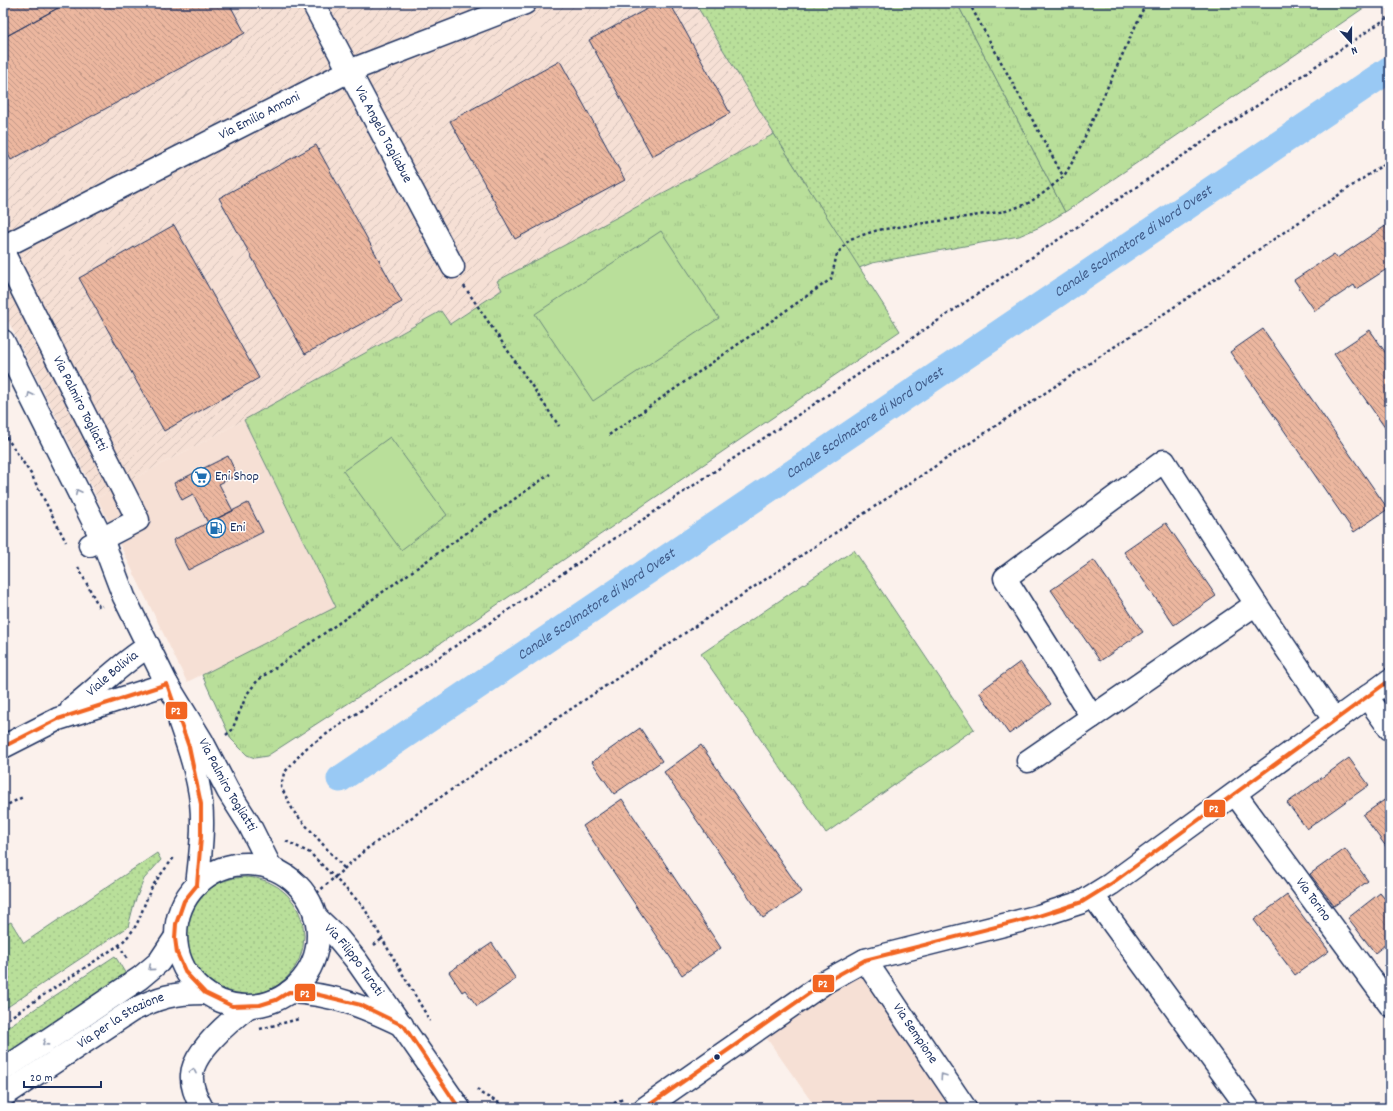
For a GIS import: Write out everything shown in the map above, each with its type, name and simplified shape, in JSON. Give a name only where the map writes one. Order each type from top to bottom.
[{"type":"street","name":"Via Angelo Tagliabue","points":[[313,3],[453,267]]},
{"type":"street","name":"Via Emilio Annoni","points":[[3,247],[349,71],[525,3]]},
{"type":"street","name":"Via Palmiro Togliatti","points":[[3,252],[138,520],[96,542]]},
{"type":"street","name":"Via Palmiro Togliatti","points":[[3,340],[96,542]]},
{"type":"street","name":"Via Palmiro Togliatti","points":[[3,373],[96,542],[166,684],[189,747],[201,804],[201,837],[197,885]]},
{"type":"street","points":[[1092,717],[1005,578],[1164,461],[1256,604],[1334,721]]},
{"type":"street","points":[[1028,761],[1256,604]]},
{"type":"street","name":"Viale Bolivia","points":[[3,747],[58,718],[98,687],[130,658],[148,646]]},
{"type":"street","points":[[654,1106],[827,981],[864,960],[1039,916],[1082,902],[1093,896],[1236,795],[1390,680]]},
{"type":"street","name":"Via Palmiro Togliatti","points":[[166,684],[202,741],[228,791],[249,824],[271,868]]},
{"type":"street","name":"Viale Bolivia","points":[[58,718],[166,684]]},
{"type":"street","points":[[1367,697],[1390,729]]},
{"type":"street","name":"Via Torino","points":[[1236,795],[1390,1005]]},
{"type":"street","points":[[252,864],[271,868],[291,879],[312,908],[318,935],[314,959],[307,973],[289,992],[276,1000],[248,1007],[232,1006],[205,994],[195,985],[184,969],[177,953],[175,938],[180,911],[184,901],[197,885],[218,870],[231,866],[252,864]]},
{"type":"street","points":[[1093,896],[1248,1108]]},
{"type":"street","name":"Via Filippo Turati","points":[[312,908],[356,960],[460,1105]]},
{"type":"street","name":"Via per la Stazione","points":[[3,1070],[140,978],[159,962],[175,938]]},
{"type":"street","name":"Via Sempione","points":[[864,960],[964,1108]]},
{"type":"street","name":"Via Filippo Turati","points":[[289,992],[311,993],[361,1005],[404,1026]]},
{"type":"street","name":"Via per la Stazione","points":[[3,1096],[152,1000],[178,993],[205,994]]},
{"type":"street","points":[[202,1108],[192,1084],[194,1067],[220,1029],[248,1007]]},
{"type":"path","points":[[969,3],[1064,176]]},
{"type":"path","points":[[609,434],[831,279],[837,254],[850,239],[878,230],[1006,211],[1028,204],[1045,192],[1064,176],[1076,156],[1146,3]]},
{"type":"path","points":[[344,868],[294,812],[281,787],[284,773],[305,749],[413,673],[1390,16]]},
{"type":"path","points":[[312,908],[335,877],[365,850],[478,771],[1189,297],[1390,160]]},
{"type":"path","points":[[453,267],[479,310],[558,426]]},
{"type":"path","points":[[3,432],[15,450]]},
{"type":"path","points":[[222,740],[232,730],[247,694],[258,680],[550,474]]},
{"type":"path","points":[[3,807],[23,797]]},
{"type":"path","points":[[3,1022],[120,945],[132,933],[140,920],[144,905],[152,888],[176,854],[182,839],[201,837]]},
{"type":"path","points":[[281,839],[310,853],[363,906],[432,1024]]},
{"type":"path","points":[[473,1084],[482,1094],[509,1108]]},
{"type":"path","points":[[602,1108],[627,1097]]},
{"type":"shaded area","points":[[3,3],[695,3],[774,134],[497,281],[502,290],[449,324],[440,311],[244,420],[97,498],[3,311]]},
{"type":"shaded area","points":[[244,420],[336,608],[187,682],[97,498]]},
{"type":"shaded area","points":[[852,973],[869,978],[957,1108],[816,1108],[763,1033]]},
{"type":"green space","points":[[695,3],[957,3],[1065,212],[1040,227],[1019,236],[872,263],[859,268],[774,134]]},
{"type":"green space","points":[[957,3],[1371,3],[1065,212]]},
{"type":"green space","points":[[774,134],[900,331],[435,647],[267,756],[255,758],[247,755],[231,739],[202,675],[336,607],[244,420],[441,311],[450,324],[502,290],[497,281]]},
{"type":"green space","points":[[661,231],[719,318],[593,401],[535,314]]},
{"type":"green space","points":[[390,437],[447,515],[401,550],[343,471]]},
{"type":"green space","points":[[854,550],[974,729],[826,833],[701,654]]},
{"type":"green space","points":[[157,853],[161,860],[144,879],[134,904],[128,927],[3,1010],[3,926],[11,922],[24,943]]},
{"type":"green space","points":[[245,877],[267,882],[278,887],[294,903],[299,914],[304,936],[299,958],[294,969],[278,985],[267,990],[245,995],[223,990],[212,985],[196,969],[191,958],[186,936],[191,914],[196,903],[212,887],[223,882]]},
{"type":"green space","points":[[115,956],[127,976],[3,1057],[3,1030]]},
{"type":"building","points":[[3,3],[67,3],[3,38]]},
{"type":"building","points":[[67,3],[229,3],[245,33],[11,160],[3,145],[3,38]]},
{"type":"building","points":[[658,3],[670,3],[730,113],[652,156],[589,40]]},
{"type":"building","points":[[560,61],[625,180],[515,239],[450,121]]},
{"type":"building","points":[[316,145],[402,302],[305,354],[219,198]]},
{"type":"building","points":[[1390,223],[1390,267],[1356,289],[1354,285],[1315,311],[1294,280],[1334,254],[1337,258]]},
{"type":"building","points":[[174,225],[259,378],[164,431],[79,278]]},
{"type":"building","points":[[1263,329],[1388,509],[1354,532],[1230,352]]},
{"type":"building","points":[[1370,330],[1390,359],[1390,435],[1334,354]]},
{"type":"building","points":[[228,456],[237,475],[219,484],[233,511],[208,523],[193,494],[182,500],[174,483]]},
{"type":"building","points":[[248,503],[263,532],[188,570],[173,540]]},
{"type":"building","points":[[1166,523],[1216,596],[1174,625],[1124,552]]},
{"type":"building","points":[[1094,560],[1143,632],[1100,661],[1051,590]]},
{"type":"building","points":[[1020,662],[1051,704],[1009,734],[979,692]]},
{"type":"building","points":[[640,728],[662,761],[614,794],[592,762]]},
{"type":"building","points":[[701,745],[802,892],[763,918],[664,772]]},
{"type":"building","points":[[1349,758],[1369,785],[1307,829],[1287,803]]},
{"type":"building","points":[[1390,796],[1390,852],[1363,815]]},
{"type":"building","points":[[622,799],[721,948],[682,975],[583,826]]},
{"type":"building","points":[[1345,849],[1368,881],[1334,906],[1310,874]]},
{"type":"building","points":[[1380,893],[1390,905],[1390,941],[1375,953],[1348,918]]},
{"type":"building","points":[[1287,895],[1329,951],[1295,975],[1254,920]]},
{"type":"building","points":[[492,943],[516,979],[477,1006],[465,990],[462,992],[449,972]]},
{"type":"waterway","name":"Canale Scolmatore di Nord Ovest","points":[[340,779],[1390,69]]},
{"type":"transit line","name":"P2","points":[[645,1108],[827,981],[865,960],[1039,916],[1082,902],[1111,884],[1390,680]]},
{"type":"transit line","name":"P2","points":[[3,747],[58,719],[167,684],[189,747],[201,804],[201,837],[197,885],[184,901],[176,924],[175,938],[177,953],[186,973],[205,993],[232,1006],[260,1005],[276,1000],[289,992],[311,993],[361,1005],[404,1026],[459,1108]]},
{"type":"place","name":"Eni Shop","points":[[201,477]]},
{"type":"place","name":"Eni","points":[[216,528]]}]
